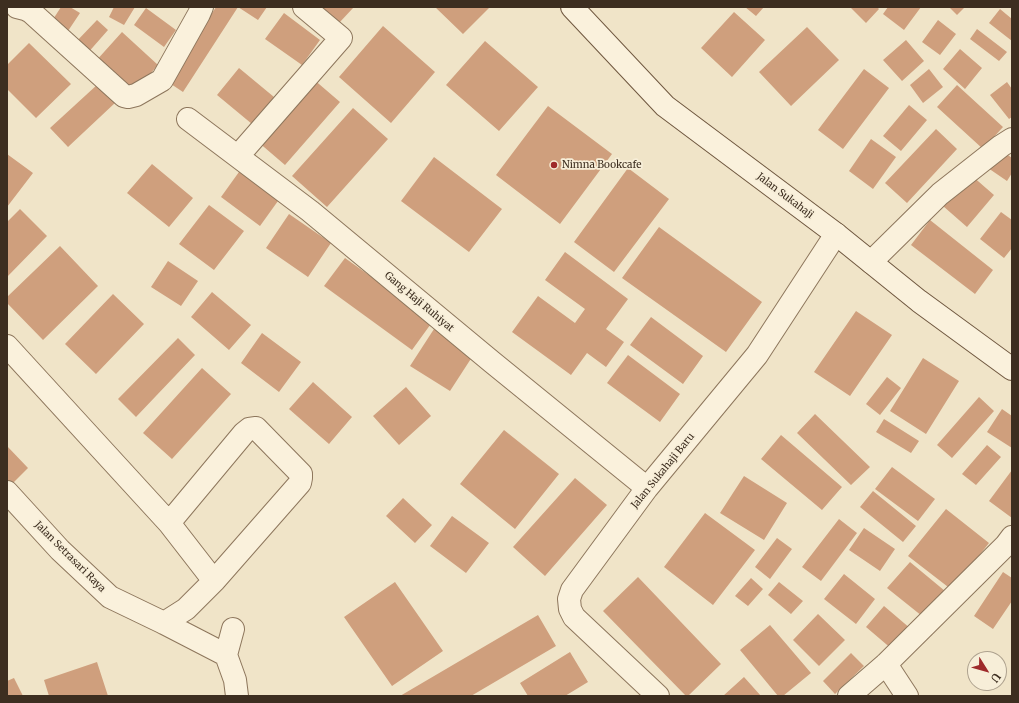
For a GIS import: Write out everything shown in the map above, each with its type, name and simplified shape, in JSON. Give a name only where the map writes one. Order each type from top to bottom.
[{"type":"street","points":[[17,7],[31,12],[124,96],[128,97],[136,95],[162,80],[181,48],[202,7]]},
{"type":"street","points":[[238,156],[341,38],[304,7]]},
{"type":"street","name":"Jalan Sukahaji","points":[[572,7],[665,106],[836,234],[919,301],[1012,370]]},
{"type":"street","name":"Gang Haji Ruhiyat","points":[[188,119],[310,211],[647,488]]},
{"type":"street","points":[[871,262],[940,194],[1012,138]]},
{"type":"street","name":"Jalan Sukahaji Baru","points":[[658,696],[574,616],[570,608],[569,600],[572,590],[647,488],[757,355],[836,234]]},
{"type":"street","points":[[7,346],[168,523],[214,581]]},
{"type":"street","points":[[164,622],[186,609],[214,581],[234,556],[300,483],[302,478],[297,469],[256,428],[249,429],[168,523]]},
{"type":"street","name":"Jalan Setrasari Raya","points":[[7,492],[60,550],[110,597],[164,622],[226,655]]},
{"type":"street","points":[[849,696],[886,664],[1006,545],[1012,537]]},
{"type":"street","points":[[233,629],[226,655],[235,680],[237,696]]},
{"type":"street","points":[[886,664],[908,696]]},
{"type":"building","points":[[61,7],[70,7],[80,13],[66,34],[50,24]]},
{"type":"building","points":[[114,7],[135,7],[124,25],[109,17]]},
{"type":"building","points":[[216,7],[238,7],[183,92],[168,82]]},
{"type":"building","points":[[238,7],[267,7],[258,20]]},
{"type":"building","points":[[322,7],[354,7],[339,23]]},
{"type":"building","points":[[435,7],[490,7],[463,34]]},
{"type":"building","points":[[745,7],[764,7],[756,16]]},
{"type":"building","points":[[850,7],[877,7],[879,9],[866,23]]},
{"type":"building","points":[[888,7],[921,7],[904,30],[883,14]]},
{"type":"building","points":[[949,7],[965,7],[957,15]]},
{"type":"building","points":[[146,8],[176,30],[164,47],[134,25]]},
{"type":"building","points":[[1000,9],[1012,19],[1012,41],[989,23]]},
{"type":"building","points":[[734,12],[765,40],[732,77],[701,48]]},
{"type":"building","points":[[284,13],[320,40],[302,65],[265,39]]},
{"type":"building","points":[[97,20],[108,30],[86,55],[74,44]]},
{"type":"building","points":[[938,20],[956,34],[940,55],[922,42]]},
{"type":"building","points":[[383,26],[435,72],[391,123],[339,77]]},
{"type":"building","points":[[807,27],[839,60],[791,106],[759,72]]},
{"type":"building","points":[[977,29],[1007,52],[999,61],[970,39]]},
{"type":"building","points":[[122,32],[158,65],[132,94],[95,62]]},
{"type":"building","points":[[906,40],[924,61],[902,81],[883,60]]},
{"type":"building","points":[[485,41],[538,87],[499,131],[446,85]]},
{"type":"building","points":[[29,43],[71,84],[36,118],[7,89],[7,65]]},
{"type":"building","points":[[960,49],[982,68],[965,89],[943,69]]},
{"type":"building","points":[[239,68],[274,97],[252,124],[217,95]]},
{"type":"building","points":[[864,69],[889,88],[843,149],[818,130]]},
{"type":"building","points":[[929,69],[943,87],[923,103],[910,85]]},
{"type":"building","points":[[312,78],[340,102],[285,165],[257,141]]},
{"type":"building","points":[[1007,82],[1012,89],[1012,117],[1009,119],[990,95]]},
{"type":"building","points":[[98,84],[116,102],[68,147],[50,128]]},
{"type":"building","points":[[957,85],[1003,127],[983,149],[937,107]]},
{"type":"building","points":[[909,105],[927,120],[901,151],[883,136]]},
{"type":"building","name":"Nimna Bookcafe","points":[[548,106],[612,154],[560,224],[496,175]]},
{"type":"building","points":[[353,108],[388,139],[327,207],[292,176]]},
{"type":"building","points":[[936,129],[957,149],[907,203],[885,183]]},
{"type":"building","points":[[871,139],[896,157],[873,189],[849,171]]},
{"type":"building","points":[[1001,150],[1012,158],[1012,173],[1007,181],[988,168]]},
{"type":"building","points":[[7,154],[33,173],[7,207]]},
{"type":"building","points":[[434,157],[502,209],[469,252],[401,201]]},
{"type":"building","points":[[152,164],[193,198],[169,227],[127,193]]},
{"type":"building","points":[[244,165],[283,194],[260,226],[221,197]]},
{"type":"building","points":[[628,168],[669,199],[614,272],[574,242]]},
{"type":"building","points":[[971,175],[994,195],[967,227],[943,206]]},
{"type":"building","points":[[209,205],[244,231],[214,270],[179,244]]},
{"type":"building","points":[[20,209],[47,236],[7,277],[7,222]]},
{"type":"building","points":[[1001,212],[1012,220],[1012,248],[1004,258],[980,239]]},
{"type":"building","points":[[289,214],[331,243],[308,277],[266,248]]},
{"type":"building","points":[[930,220],[993,270],[975,294],[911,245]]},
{"type":"building","points":[[659,227],[762,302],[726,352],[622,278]]},
{"type":"building","points":[[60,246],[98,286],[43,340],[7,303],[7,297]]},
{"type":"building","points":[[565,252],[628,299],[606,329],[624,342],[606,367],[587,353],[571,375],[512,332],[538,296],[575,323],[585,309],[545,280]]},
{"type":"building","points":[[345,258],[433,321],[412,350],[324,286]]},
{"type":"building","points":[[168,261],[198,281],[181,306],[151,287]]},
{"type":"building","points":[[212,292],[251,325],[229,350],[191,317]]},
{"type":"building","points":[[113,294],[144,324],[96,374],[65,344]]},
{"type":"building","points":[[856,311],[892,335],[850,396],[814,372]]},
{"type":"building","points":[[651,317],[703,356],[683,384],[630,345]]},
{"type":"building","points":[[434,329],[474,354],[450,391],[410,366]]},
{"type":"building","points":[[262,333],[301,362],[279,392],[241,363]]},
{"type":"building","points":[[178,338],[195,355],[136,417],[118,399]]},
{"type":"building","points":[[628,355],[680,394],[660,422],[607,383]]},
{"type":"building","points":[[923,358],[959,381],[926,434],[890,411]]},
{"type":"building","points":[[202,368],[231,394],[172,459],[143,433]]},
{"type":"building","points":[[887,377],[901,388],[880,415],[866,404]]},
{"type":"building","points":[[313,382],[352,417],[329,444],[289,409]]},
{"type":"building","points":[[406,387],[431,416],[399,445],[373,416]]},
{"type":"building","points":[[979,397],[994,411],[952,458],[937,445]]},
{"type":"building","points":[[1002,409],[1012,416],[1012,448],[987,432]]},
{"type":"building","points":[[815,414],[870,467],[851,485],[797,433]]},
{"type":"building","points":[[884,419],[919,441],[911,453],[876,432]]},
{"type":"building","points":[[504,430],[559,474],[515,529],[460,484]]},
{"type":"building","points":[[781,435],[842,487],[822,510],[761,459]]},
{"type":"building","points":[[987,445],[1001,457],[976,485],[962,474]]},
{"type":"building","points":[[7,446],[28,468],[11,485],[7,481]]},
{"type":"building","points":[[892,467],[935,499],[918,521],[875,489]]},
{"type":"building","points":[[1012,470],[1012,518],[989,501]]},
{"type":"building","points":[[744,476],[787,503],[764,540],[720,513]]},
{"type":"building","points":[[575,478],[607,505],[545,576],[513,547]]},
{"type":"building","points":[[873,491],[916,526],[903,542],[860,507]]},
{"type":"building","points":[[403,498],[432,525],[415,543],[386,516]]},
{"type":"building","points":[[946,509],[989,543],[952,590],[908,556]]},
{"type":"building","points":[[705,513],[755,550],[713,605],[664,567]]},
{"type":"building","points":[[452,516],[489,543],[466,573],[430,546]]},
{"type":"building","points":[[839,519],[857,533],[821,581],[802,567]]},
{"type":"building","points":[[864,528],[895,549],[880,571],[849,550]]},
{"type":"building","points":[[777,538],[792,549],[770,579],[755,567]]},
{"type":"building","points":[[910,562],[951,596],[922,616],[887,588]]},
{"type":"building","points":[[1003,572],[1012,578],[1012,601],[993,629],[974,616]]},
{"type":"building","points":[[844,574],[875,599],[856,624],[824,599]]},
{"type":"building","points":[[638,577],[721,664],[688,696],[686,696],[603,611]]},
{"type":"building","points":[[751,578],[763,589],[748,606],[735,596]]},
{"type":"building","points":[[395,582],[443,651],[392,686],[344,617]]},
{"type":"building","points":[[779,582],[803,601],[791,614],[768,595]]},
{"type":"building","points":[[884,606],[911,629],[893,650],[866,627]]},
{"type":"building","points":[[818,614],[845,640],[819,666],[793,640]]},
{"type":"building","points":[[538,615],[556,646],[471,696],[400,696]]},
{"type":"building","points":[[770,625],[811,673],[783,696],[778,696],[740,650]]},
{"type":"building","points":[[570,652],[588,682],[565,696],[528,696],[520,683]]},
{"type":"building","points":[[851,653],[864,666],[835,694],[823,681]]},
{"type":"building","points":[[97,662],[108,696],[49,696],[44,680]]},
{"type":"building","points":[[744,677],[761,696],[723,696]]},
{"type":"building","points":[[14,678],[23,696],[7,696],[7,681]]},
{"type":"place","name":"Nimna Bookcafe","points":[[554,165]]}]
